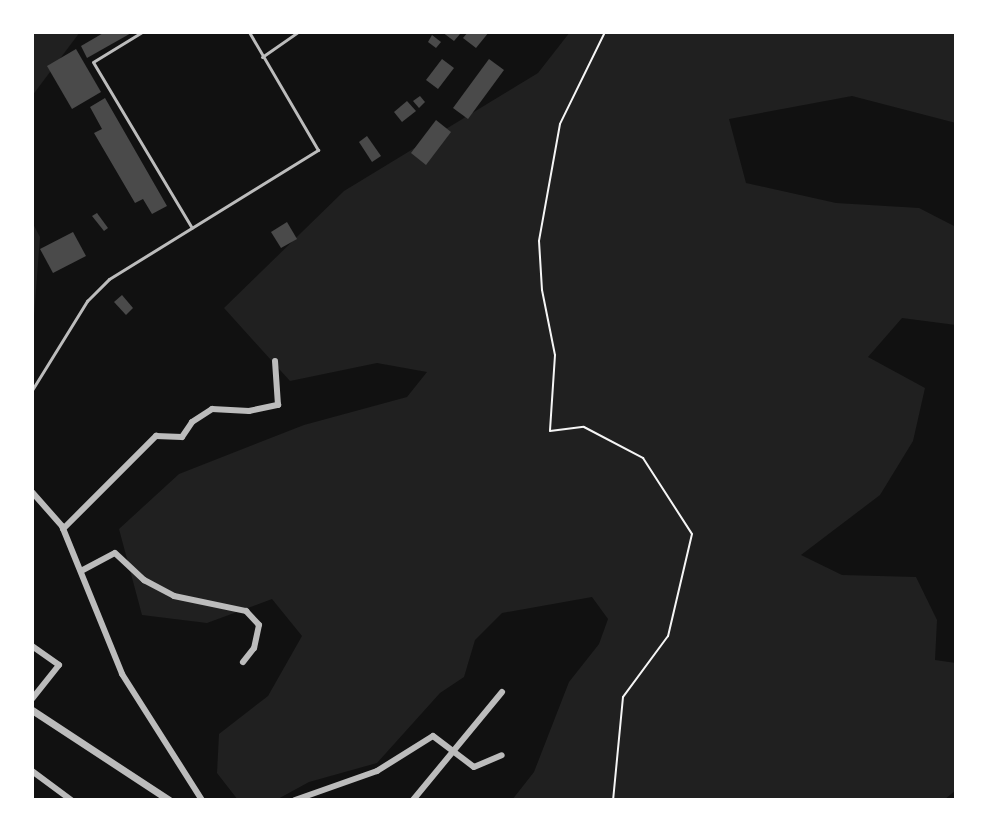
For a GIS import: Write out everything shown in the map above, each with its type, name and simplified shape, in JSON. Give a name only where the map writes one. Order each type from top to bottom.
[{"type":"street","points":[[63,529],[156,436],[182,437],[192,422],[212,409],[249,411],[278,405],[275,361]]},
{"type":"street","points":[[32,492],[63,529],[122,674],[202,800]]},
{"type":"street","points":[[81,571],[115,553],[144,580],[174,596],[246,611],[259,625],[254,648],[243,662]]},
{"type":"street","points":[[32,646],[59,665],[32,699]]},
{"type":"street","points":[[413,800],[502,692]]},
{"type":"street","points":[[32,710],[169,800]]},
{"type":"street","points":[[295,800],[377,771],[427,737],[438,738],[474,767],[502,755]]},
{"type":"street","points":[[32,771],[66,799]]},
{"type":"lane","points":[[142,32],[93,62],[192,228]]},
{"type":"lane","points":[[32,390],[87,301],[109,279],[318,150],[249,32]]},
{"type":"lane","points":[[262,57],[298,32]]},
{"type":"path","points":[[605,32],[560,124],[539,241],[542,290],[555,355],[550,431],[584,427],[643,458],[692,534],[668,636],[623,697],[613,800]]},
{"type":"shaded area","points":[[32,32],[80,32],[32,96]]},
{"type":"shaded area","points":[[570,32],[956,32],[956,123],[852,96],[729,119],[746,183],[836,203],[919,208],[956,227],[956,325],[902,318],[868,357],[925,388],[913,441],[880,495],[801,555],[842,575],[916,577],[937,620],[935,660],[956,663],[956,790],[944,800],[512,800],[534,772],[569,682],[599,644],[608,619],[592,597],[502,613],[475,640],[464,677],[440,693],[377,763],[309,782],[276,800],[238,800],[217,773],[219,734],[268,696],[302,636],[272,599],[207,623],[142,615],[119,529],[179,474],[304,425],[407,397],[427,372],[377,363],[290,381],[224,308],[344,191],[538,73]]},
{"type":"shaded area","points":[[32,222],[40,237],[32,342]]},
{"type":"building","points":[[105,32],[133,32],[87,58],[81,46]]},
{"type":"building","points":[[442,32],[457,32],[460,34],[454,41]]},
{"type":"building","points":[[468,32],[489,32],[476,48],[463,38]]},
{"type":"building","points":[[432,35],[441,42],[436,48],[428,42]]},
{"type":"building","points":[[76,49],[101,92],[72,109],[47,66]]},
{"type":"building","points":[[442,59],[454,68],[438,89],[426,80]]},
{"type":"building","points":[[489,59],[504,70],[468,119],[453,108]]},
{"type":"building","points":[[420,96],[425,102],[419,108],[413,101]]},
{"type":"building","points":[[105,98],[167,206],[152,214],[143,199],[135,203],[94,133],[102,129],[90,107]]},
{"type":"building","points":[[407,101],[416,111],[402,122],[394,112]]},
{"type":"building","points":[[436,120],[451,132],[426,165],[411,153]]},
{"type":"building","points":[[367,136],[381,156],[372,162],[359,142]]},
{"type":"building","points":[[97,213],[108,228],[104,231],[92,216]]},
{"type":"building","points":[[287,222],[297,239],[281,248],[271,232]]},
{"type":"building","points":[[73,232],[86,256],[53,273],[40,249]]},
{"type":"building","points":[[122,295],[133,308],[126,315],[114,302]]}]
